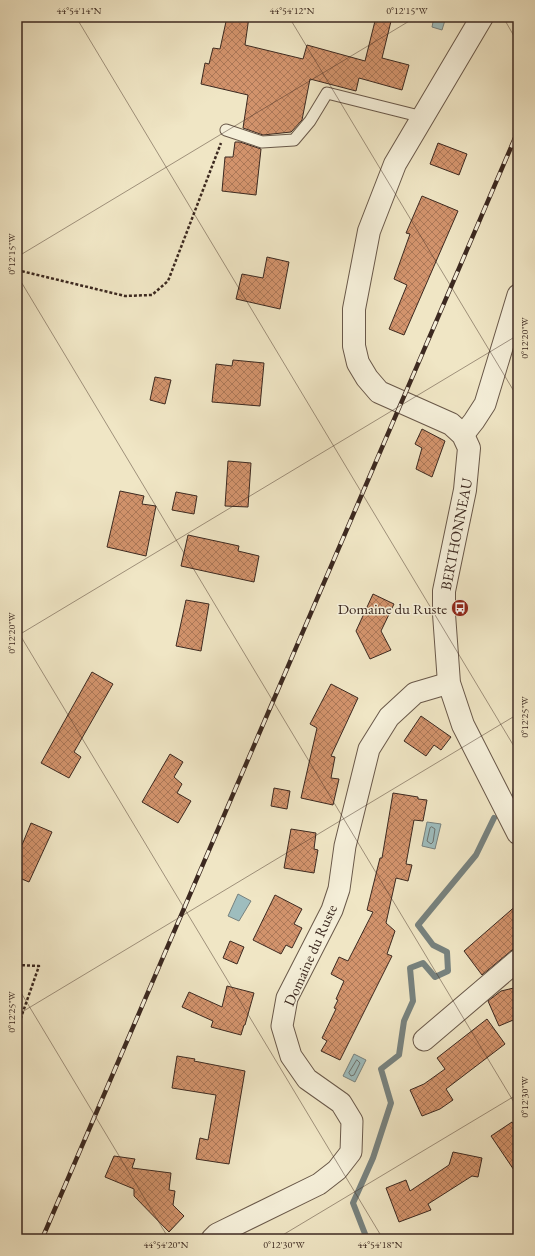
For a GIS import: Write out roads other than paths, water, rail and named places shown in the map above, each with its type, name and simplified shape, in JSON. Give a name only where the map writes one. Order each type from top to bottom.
[{"type":"street","points":[[482,17],[396,164],[369,231],[354,309],[354,346],[358,363],[367,378],[379,392],[451,424],[463,435],[474,422],[485,404],[518,295]]},
{"type":"street","name":"BERTHONNEAU","points":[[463,435],[469,448],[468,471],[444,591],[444,614],[449,683],[463,725],[518,833]]},
{"type":"street","name":"Domaine du Ruste","points":[[212,1239],[217,1234],[319,1184],[337,1170],[351,1152],[352,1121],[342,1103],[307,1079],[291,1056],[282,1026],[287,998],[332,910],[339,889],[345,846],[369,749],[389,717],[415,693],[449,683]]},
{"type":"street","points":[[424,1040],[518,960]]},
{"type":"lane","points":[[226,130],[262,142],[294,140],[310,121],[327,93],[423,117]]},
{"type":"water","points":[[434,17],[446,17],[442,30],[432,27]]},
{"type":"water","points":[[427,822],[441,824],[435,849],[422,846]]},
{"type":"water","points":[[238,894],[251,901],[239,921],[228,916]]},
{"type":"water","points":[[354,1054],[366,1060],[355,1082],[343,1076]]},
{"type":"waterway","points":[[515,796],[518,771]]},
{"type":"waterway","points":[[367,1239],[353,1203],[373,1158],[391,1103],[381,1069],[399,1055],[404,1021],[413,1001],[410,968],[423,963],[435,977],[448,971],[447,952],[433,945],[418,925],[476,855],[494,818]]},
{"type":"railway","points":[[42,1239],[518,131]]},
{"type":"place","name":"Domaine du Ruste","points":[[460,608]]}]
